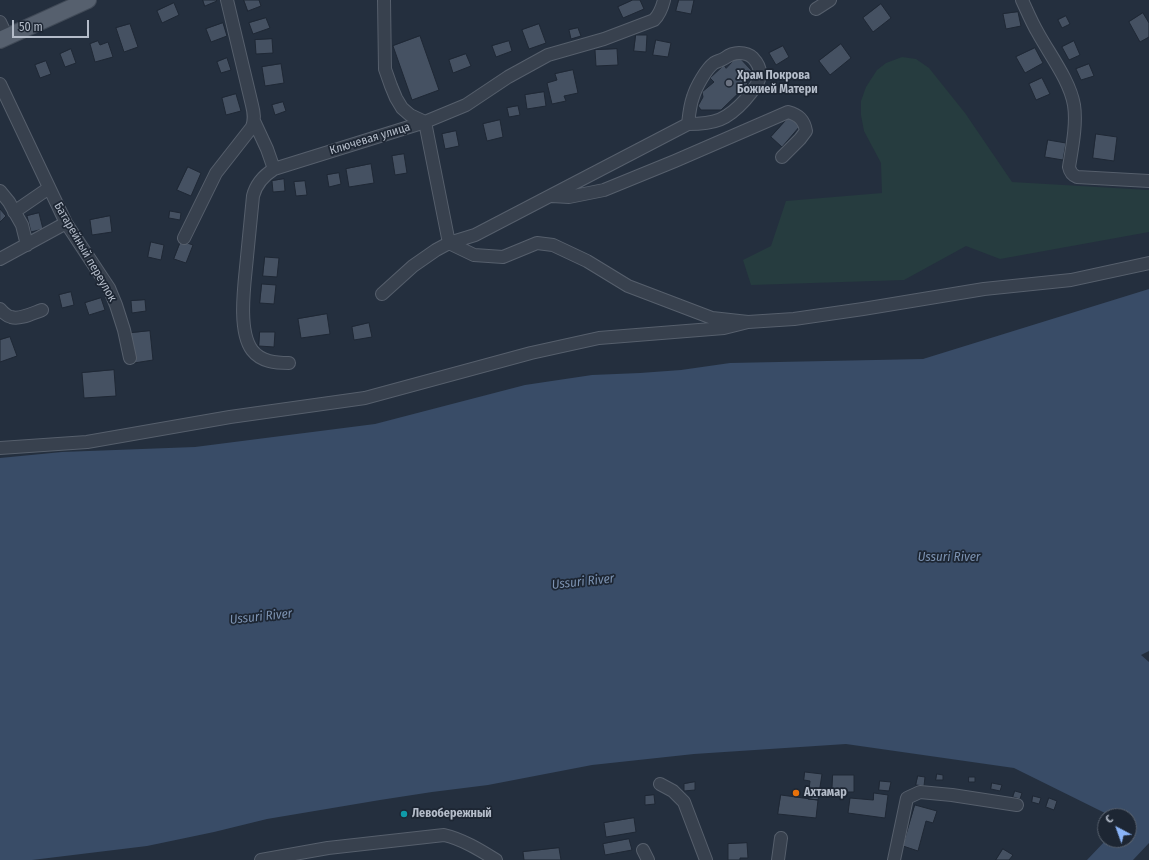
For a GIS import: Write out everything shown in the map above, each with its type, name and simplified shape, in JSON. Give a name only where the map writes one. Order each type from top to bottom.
[{"type":"main road","points":[[4,39],[88,0]]},
{"type":"street","points":[[184,238],[216,173],[252,127],[254,121],[252,105],[227,0]]},
{"type":"street","points":[[384,0],[386,70],[396,98],[402,108],[410,115],[425,122],[449,243]]},
{"type":"street","name":"Ключевая улица","points":[[289,363],[269,361],[258,356],[252,350],[246,337],[243,306],[253,196],[258,184],[266,174],[274,169],[425,122],[466,105],[508,77],[548,54],[604,39],[654,20],[661,11],[664,0]]},
{"type":"street","points":[[816,9],[830,0]]},
{"type":"street","points":[[1022,0],[1072,96],[1074,107],[1073,142],[1070,167],[1072,175],[1077,177],[1149,180]]},
{"type":"street","points":[[0,22],[4,39]]},
{"type":"street","points":[[382,294],[413,266],[449,243],[475,236],[688,124],[710,123],[722,119],[734,112],[756,87],[760,75],[758,64],[750,56],[740,52],[730,55],[713,64],[704,75],[693,96],[689,111],[688,124]]},
{"type":"street","name":"Батарейный переулок","points":[[0,84],[66,224],[109,288],[124,330],[130,358]]},
{"type":"street","points":[[550,196],[569,197],[604,190],[788,112],[796,114],[805,123],[806,130],[800,139],[782,157]]},
{"type":"street","points":[[254,121],[267,149],[274,169]]},
{"type":"street","points":[[14,212],[49,188]]},
{"type":"street","points":[[0,191],[9,202],[22,225],[27,245]]},
{"type":"street","points":[[0,259],[66,224]]},
{"type":"street","points":[[449,243],[474,255],[503,257],[537,243],[553,245],[587,261],[628,286],[712,318],[748,322],[794,319],[984,289],[1071,280],[1149,263]]},
{"type":"street","points":[[0,309],[6,315],[11,317],[19,317],[42,310]]},
{"type":"street","points":[[0,448],[87,442],[230,417],[364,398],[531,353],[599,338],[724,328],[748,322]]},
{"type":"street","points":[[660,784],[673,791],[684,802],[706,860]]},
{"type":"street","points":[[894,860],[908,798],[920,792],[952,795],[1017,805]]},
{"type":"street","points":[[261,860],[328,848],[444,835],[454,837],[496,860]]},
{"type":"street","points":[[778,860],[781,838]]},
{"type":"green space","points":[[902,57],[916,59],[929,68],[965,113],[1012,182],[1149,190],[1149,232],[1000,259],[966,246],[904,280],[751,285],[743,260],[771,246],[786,201],[882,193],[881,163],[864,131],[861,115],[861,101],[866,87],[877,70],[886,63]]},
{"type":"water","name":"Ussuri River","points":[[1149,289],[1149,651],[1141,655],[1149,662],[1149,843],[1133,860],[1087,860],[1098,848],[1137,848],[1137,808],[1097,809],[1014,768],[846,744],[694,754],[592,765],[488,785],[380,800],[267,819],[147,846],[32,860],[0,860],[0,458],[62,452],[195,447],[375,424],[525,385],[592,375],[681,370],[730,363],[923,359]]},
{"type":"building","points":[[203,0],[216,0],[217,1],[205,6]]},
{"type":"building","points":[[244,0],[259,0],[261,6],[248,11]]},
{"type":"building","points":[[633,0],[640,0],[644,9],[623,18],[618,7]]},
{"type":"building","points":[[679,0],[694,0],[691,14],[676,11]]},
{"type":"building","points":[[174,3],[179,15],[162,23],[157,11]]},
{"type":"building","points":[[881,4],[891,18],[873,32],[863,18]]},
{"type":"building","points":[[1018,12],[1021,26],[1006,29],[1003,14]]},
{"type":"building","points":[[1143,13],[1149,23],[1149,37],[1140,42],[1129,22]]},
{"type":"building","points":[[1066,16],[1070,24],[1062,28],[1058,20]]},
{"type":"building","points":[[266,18],[270,28],[253,34],[249,23]]},
{"type":"building","points":[[223,23],[227,36],[211,42],[206,29]]},
{"type":"building","points":[[130,24],[138,47],[124,52],[116,28]]},
{"type":"building","points":[[539,24],[546,43],[529,49],[522,30]]},
{"type":"building","points":[[578,28],[581,36],[571,39],[569,30]]},
{"type":"building","points":[[636,35],[647,35],[646,52],[634,51]]},
{"type":"building","points":[[420,36],[439,90],[412,100],[393,46]]},
{"type":"building","points":[[272,39],[273,53],[256,54],[255,40]]},
{"type":"building","points":[[656,40],[671,43],[668,57],[653,55]]},
{"type":"building","points":[[98,41],[100,45],[108,42],[113,57],[95,62],[90,44]]},
{"type":"building","points":[[509,41],[512,51],[496,57],[492,46]]},
{"type":"building","points":[[1074,41],[1080,55],[1069,60],[1062,47]]},
{"type":"building","points":[[841,44],[851,58],[830,75],[819,61]]},
{"type":"building","points":[[783,46],[789,57],[776,65],[769,53]]},
{"type":"building","points":[[1035,48],[1043,63],[1025,73],[1016,57]]},
{"type":"building","points":[[71,49],[76,63],[65,67],[60,54]]},
{"type":"building","points":[[617,49],[618,65],[596,66],[595,50]]},
{"type":"building","points":[[466,54],[471,66],[453,73],[449,60]]},
{"type":"building","name":"Храм Покрова Божией Матери","points":[[738,56],[752,71],[743,79],[748,84],[721,110],[701,110],[698,106],[703,97],[702,92],[714,82],[710,78],[724,65],[726,68]]},
{"type":"building","points":[[227,58],[231,70],[221,73],[217,62]]},
{"type":"building","points":[[46,61],[51,74],[40,78],[35,65]]},
{"type":"building","points":[[281,64],[284,83],[265,86],[262,67]]},
{"type":"building","points":[[1089,64],[1094,76],[1081,80],[1076,69]]},
{"type":"building","points":[[573,70],[578,93],[564,96],[566,101],[552,104],[547,83],[557,80],[555,74]]},
{"type":"building","points":[[1042,78],[1050,94],[1036,100],[1029,84]]},
{"type":"building","points":[[544,92],[546,106],[527,109],[525,95]]},
{"type":"building","points":[[236,94],[241,111],[226,115],[222,98]]},
{"type":"building","points":[[283,102],[286,111],[275,115],[272,105]]},
{"type":"building","points":[[518,106],[520,115],[509,117],[507,108]]},
{"type":"building","points":[[789,117],[800,126],[782,147],[771,137]]},
{"type":"building","points":[[500,120],[503,137],[487,141],[483,124]]},
{"type":"building","points":[[456,131],[459,146],[445,149],[442,134]]},
{"type":"building","points":[[1096,134],[1117,137],[1114,161],[1093,158]]},
{"type":"building","points":[[1048,140],[1066,143],[1063,160],[1045,157]]},
{"type":"building","points":[[404,154],[407,173],[395,175],[392,156]]},
{"type":"building","points":[[371,164],[374,183],[349,187],[346,169]]},
{"type":"building","points":[[188,167],[201,173],[191,196],[177,190]]},
{"type":"building","points":[[339,173],[341,184],[329,187],[327,175]]},
{"type":"building","points":[[284,179],[285,191],[273,192],[272,181]]},
{"type":"building","points":[[305,181],[307,195],[296,196],[294,182]]},
{"type":"building","points":[[0,209],[6,216],[0,222]]},
{"type":"building","points":[[170,211],[181,213],[180,220],[169,218]]},
{"type":"building","points":[[39,213],[43,229],[31,232],[27,216]]},
{"type":"building","points":[[110,216],[112,232],[92,235],[90,220]]},
{"type":"building","points":[[181,241],[193,245],[186,263],[174,259]]},
{"type":"building","points":[[151,242],[164,245],[161,260],[148,257]]},
{"type":"building","points":[[265,257],[279,258],[277,277],[263,276]]},
{"type":"building","points":[[262,284],[276,285],[274,304],[260,303]]},
{"type":"building","points":[[71,292],[74,305],[62,308],[59,295]]},
{"type":"building","points":[[101,298],[105,310],[89,315],[85,303]]},
{"type":"building","points":[[145,300],[146,311],[132,313],[131,301]]},
{"type":"building","points":[[327,314],[330,334],[301,338],[298,319]]},
{"type":"building","points":[[369,323],[372,337],[354,340],[352,327]]},
{"type":"building","points":[[150,331],[153,360],[134,363],[131,333]]},
{"type":"building","points":[[260,332],[275,332],[274,347],[259,346]]},
{"type":"building","points":[[10,337],[17,356],[0,362],[0,340]]},
{"type":"building","points":[[114,370],[116,396],[84,398],[82,373]]},
{"type":"building","points":[[805,772],[822,774],[818,800],[808,799],[810,781],[804,780]]},
{"type":"building","points":[[937,774],[943,775],[943,780],[936,780]]},
{"type":"building","points":[[833,775],[854,775],[854,792],[832,792]]},
{"type":"building","points":[[918,776],[925,777],[924,786],[916,785]]},
{"type":"building","points":[[969,777],[975,777],[975,782],[969,782]]},
{"type":"building","points":[[880,781],[891,782],[889,791],[879,790]]},
{"type":"building","points":[[695,782],[695,790],[684,791],[684,784]]},
{"type":"building","points":[[992,783],[1002,785],[1000,791],[991,789]]},
{"type":"building","points":[[1015,791],[1022,793],[1020,799],[1013,797]]},
{"type":"building","points":[[874,793],[888,795],[885,818],[848,813],[850,798],[873,800]]},
{"type":"building","points":[[654,795],[655,804],[645,805],[645,796]]},
{"type":"building","points":[[781,795],[818,800],[816,818],[778,814]]},
{"type":"building","points":[[1033,796],[1041,798],[1039,804],[1032,802]]},
{"type":"building","points":[[1049,798],[1057,801],[1054,810],[1046,807]]},
{"type":"building","points":[[915,805],[937,811],[933,823],[926,821],[918,851],[903,846]]},
{"type":"building","points":[[634,818],[636,832],[606,837],[604,823]]},
{"type":"building","points":[[629,839],[632,850],[605,855],[603,844]]},
{"type":"building","points":[[747,843],[748,858],[728,860],[728,844]]},
{"type":"building","points":[[559,848],[561,860],[524,860],[523,852]]},
{"type":"building","points":[[1003,849],[1013,855],[1009,860],[996,860]]},
{"type":"place","name":"Храм Покрова Божией Матери","points":[[729,83]]},
{"type":"place","name":"Ахтамар","points":[[796,793]]},
{"type":"place","name":"Левобережный","points":[[404,814]]}]
